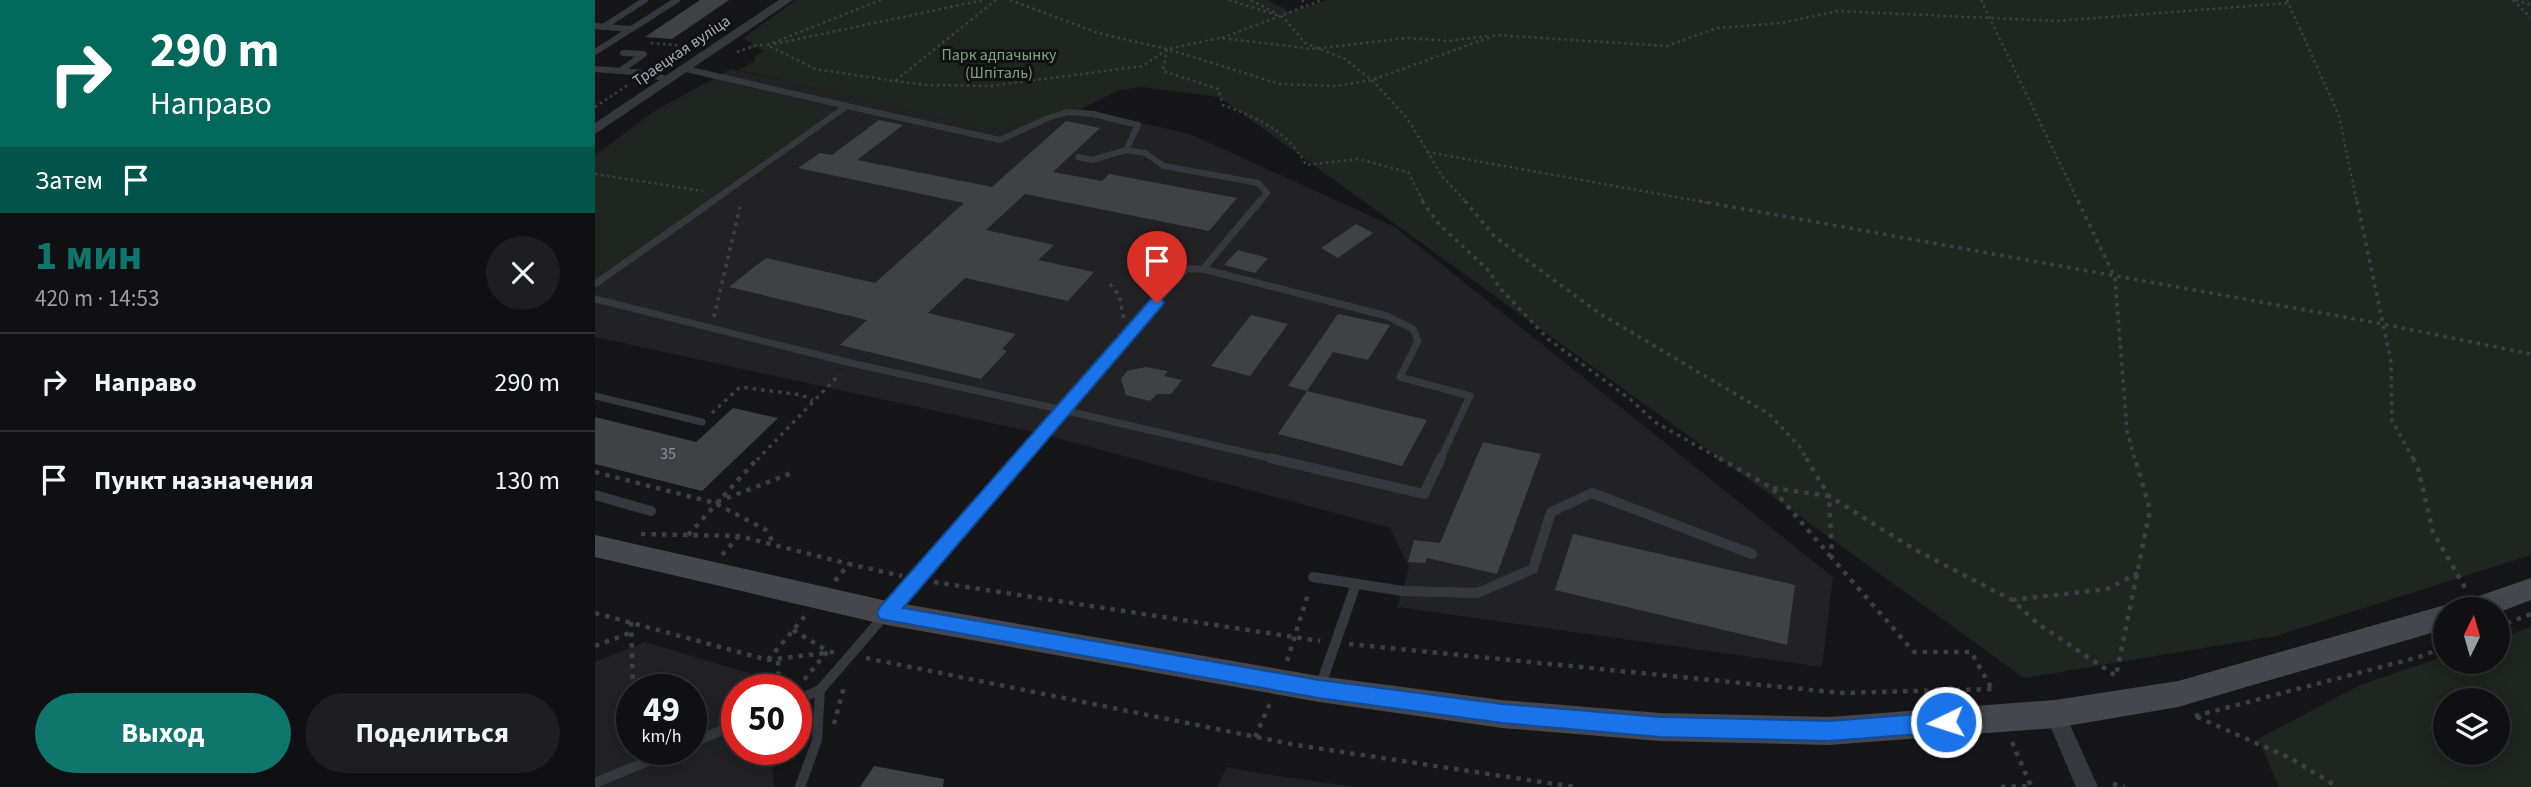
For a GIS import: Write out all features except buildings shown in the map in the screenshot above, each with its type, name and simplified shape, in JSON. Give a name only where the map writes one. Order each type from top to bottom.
[{"type":"main road","points":[[595,546],[887,613],[1319,689],[1502,714],[1660,727],[1829,731],[2055,714],[2178,694],[2433,620]]},
{"type":"main road","points":[[2509,597],[2531,589]]},
{"type":"street","name":"Траецкая вуліца","points":[[595,130],[787,0]]},
{"type":"street","points":[[2055,714],[2087,787]]},
{"type":"lane","points":[[603,27],[645,0]]},
{"type":"lane","points":[[595,52],[677,0]]},
{"type":"lane","points":[[595,26],[631,29]]},
{"type":"lane","points":[[621,71],[645,54],[623,52]]},
{"type":"lane","points":[[595,69],[645,73],[669,79]]},
{"type":"lane","points":[[686,69],[1000,140],[1019,134],[1051,117],[1076,111],[1137,125],[1126,150]]},
{"type":"lane","points":[[595,284],[725,195],[847,106]]},
{"type":"lane","points":[[1079,157],[1092,160],[1126,150],[1145,153],[1164,166],[1258,183],[1265,188],[1267,193],[1203,269]]},
{"type":"lane","points":[[595,299],[851,363],[1063,410],[1424,494],[1470,396],[1400,377],[1418,341],[1413,329],[1387,316],[1203,269],[1186,269],[1127,337],[1063,410],[916,579],[887,613],[850,654],[820,690],[812,693]]},
{"type":"lane","points":[[595,396],[702,422]]},
{"type":"lane","points":[[1313,578],[1403,591],[1477,593],[1533,569],[1551,512],[1592,493],[1752,554]]},
{"type":"lane","points":[[595,495],[651,511]]},
{"type":"lane","points":[[1319,689],[1356,584]]},
{"type":"lane","points":[[800,787],[808,772],[823,721],[820,690]]},
{"type":"lane","points":[[595,783],[638,765]]},
{"type":"path","points":[[767,45],[881,0]]},
{"type":"path","points":[[736,52],[757,45],[984,0]]},
{"type":"path","points":[[895,81],[996,0]]},
{"type":"path","points":[[1010,0],[1098,33],[1167,49],[1280,84],[1336,86],[1372,80],[1496,35]]},
{"type":"path","points":[[1229,0],[1283,17]]},
{"type":"path","points":[[1251,0],[1283,17],[1305,43],[1314,49],[1406,38],[1449,41],[1496,35],[1667,46],[1717,28],[1782,23],[1838,12],[2057,22],[2287,2],[2339,116],[2391,362],[2392,421],[2418,468],[2433,532],[2468,597]]},
{"type":"path","points":[[1302,8],[1303,0]]},
{"type":"path","points":[[767,45],[815,69],[927,85],[990,86],[1143,66],[1167,49],[1220,38],[1283,17],[1322,0]]},
{"type":"path","points":[[1772,488],[1829,496],[1914,549],[2012,600],[2037,623],[2116,676],[2150,510],[2127,431],[2115,278],[1981,0]]},
{"type":"path","points":[[2514,0],[2531,5]]},
{"type":"path","points":[[2514,0],[2531,18]]},
{"type":"path","points":[[595,107],[723,23]]},
{"type":"path","points":[[1220,38],[1314,49],[1345,59],[1372,80],[1407,118],[1442,176],[1474,209],[1495,236],[1599,313],[1769,414],[1799,446],[1829,496],[1832,558]]},
{"type":"path","points":[[633,533],[739,536],[916,579],[1296,639],[1842,693],[1992,689],[1971,652],[1915,652],[1868,602],[1772,488],[1654,422],[1630,399],[1548,339],[1499,287],[1489,271],[1439,225],[1421,199],[1408,172],[1358,159],[1307,165],[1300,149],[1263,120],[1223,105],[1218,89],[1163,71],[1167,49]]},
{"type":"path","points":[[1427,152],[2115,278],[2383,324],[2531,354]]},
{"type":"path","points":[[595,174],[725,195]]},
{"type":"path","points":[[711,329],[740,206]]},
{"type":"path","points":[[1110,284],[1119,295],[1127,337]]},
{"type":"path","points":[[688,535],[715,503],[851,363]]},
{"type":"path","points":[[702,422],[740,387],[802,395],[813,401]]},
{"type":"path","points":[[595,472],[715,503],[766,530],[774,545]]},
{"type":"path","points":[[715,503],[794,472]]},
{"type":"path","points":[[768,660],[849,564]]},
{"type":"path","points":[[2012,600],[2106,589],[2138,573]]},
{"type":"path","points":[[1255,737],[1296,639],[1313,578]]},
{"type":"path","points":[[595,613],[768,660],[778,661],[828,651],[850,654],[1255,737],[1494,777],[1576,787]]},
{"type":"path","points":[[2510,622],[2531,614]]},
{"type":"path","points":[[631,622],[633,674]]},
{"type":"path","points":[[793,630],[828,651]]},
{"type":"path","points":[[595,646],[632,632]]},
{"type":"path","points":[[809,674],[828,651]]},
{"type":"path","points":[[2338,787],[2290,758],[2195,716],[2433,652]]},
{"type":"path","points":[[778,661],[778,674]]},
{"type":"path","points":[[2001,718],[2031,787],[2001,787]]},
{"type":"path","points":[[2113,784],[2125,787]]},
{"type":"shaded area","points":[[731,69],[965,122],[1061,105],[1190,134],[1395,227],[1833,577],[1822,667],[1397,607],[1409,567],[1390,528],[1042,434],[595,337],[595,155],[656,110]]},
{"type":"shaded area","points":[[645,642],[752,674],[721,674],[721,765],[772,765],[774,787],[595,787],[595,662]]},
{"type":"shaded area","points":[[1227,767],[1264,774],[1354,787],[1217,787]]},
{"type":"green space","name":"Парк адпачынку (Шпіталь)","points":[[796,0],[1267,0],[1290,12],[1327,0],[2531,0],[2531,555],[2276,636],[2024,678],[1219,97],[1141,87],[1119,90],[1081,109],[1003,128],[984,129],[739,70],[755,61],[754,57],[763,51],[758,47],[748,49],[752,43],[743,38]]},
{"type":"green space","points":[[720,81],[837,110],[595,280],[595,160],[659,112]]},
{"type":"green space","points":[[2531,627],[2531,787],[2279,787],[2258,739],[2360,685],[2433,660],[2433,674],[2510,674],[2510,634]]},
{"type":"route","points":[[1157,303],[887,613],[1319,689],[1502,714],[1660,727],[1829,731],[1946,722]]}]
